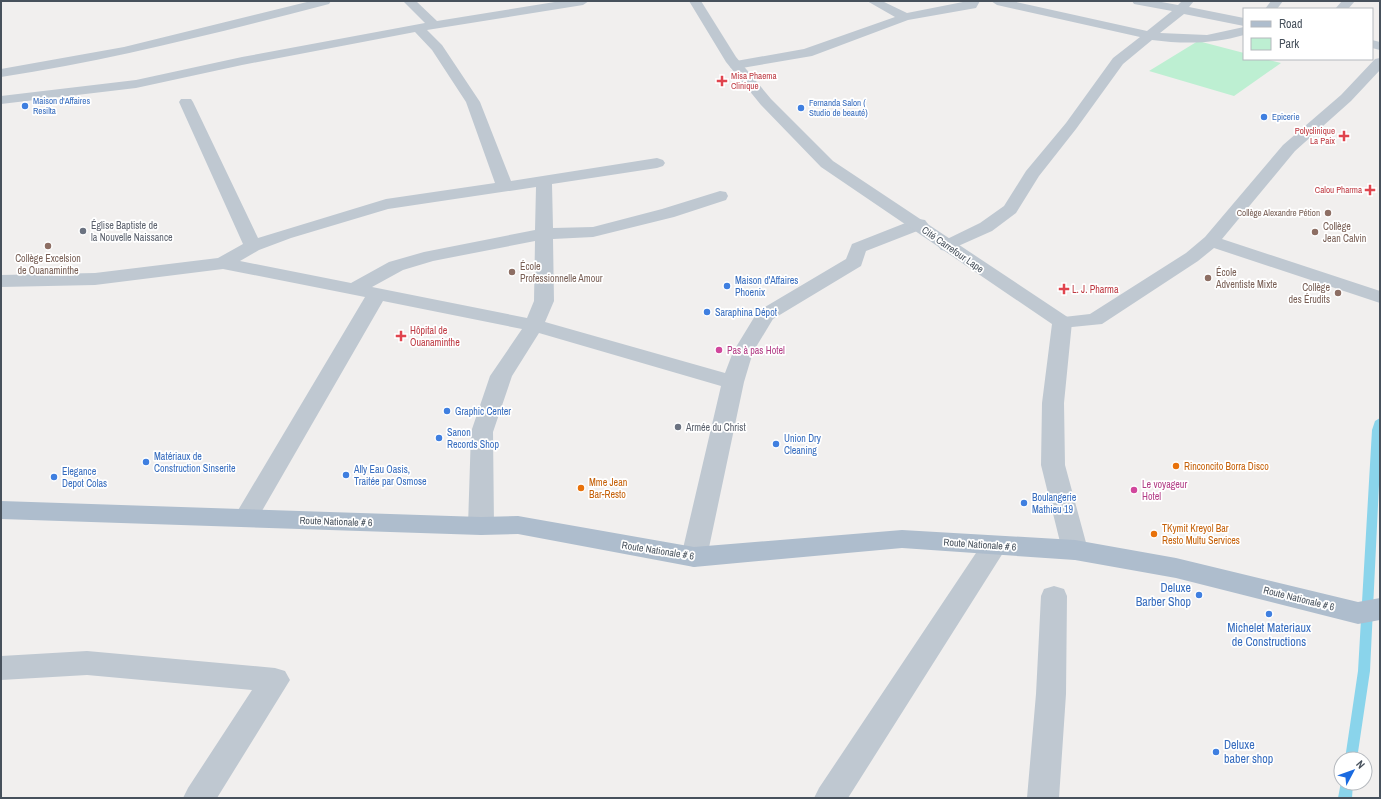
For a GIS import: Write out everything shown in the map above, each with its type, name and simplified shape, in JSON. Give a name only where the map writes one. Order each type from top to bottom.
[{"type":"main road","name":"Route Nationale # 6","points":[[1,510],[481,526],[518,525],[694,557],[902,539],[1075,550],[1176,568],[1372,610]]},
{"type":"street","points":[[1,73],[36,68],[171,41],[325,1]]},
{"type":"street","points":[[409,1],[434,25]]},
{"type":"street","points":[[1,98],[136,84],[242,61],[434,25],[583,1]]},
{"type":"street","name":"Cité Carrefour Lape","points":[[695,1],[724,51],[766,102],[827,164],[1062,322]]},
{"type":"street","points":[[872,1],[905,17]]},
{"type":"street","points":[[736,65],[807,52],[905,17],[972,5],[974,1]]},
{"type":"street","points":[[997,1],[1151,36],[1177,40],[1225,38],[1243,31]]},
{"type":"street","points":[[1138,1],[1185,6],[1243,22]]},
{"type":"street","points":[[947,246],[986,228],[1010,208],[1032,174],[1071,126],[1118,61],[1151,36],[1185,6]]},
{"type":"street","points":[[418,28],[437,48],[473,102],[505,187]]},
{"type":"street","points":[[1075,550],[1053,465],[1053,403],[1062,322],[1095,320],[1192,257],[1211,240],[1289,148],[1346,98],[1380,62]]},
{"type":"street","points":[[1,98],[19,88],[30,72],[36,68]]},
{"type":"street","points":[[186,102],[254,246]]},
{"type":"street","points":[[223,262],[254,246],[313,225],[386,204],[657,163]]},
{"type":"street","points":[[481,526],[482,432],[501,376],[534,325],[544,302],[544,180]]},
{"type":"street","points":[[354,289],[396,266],[430,256],[544,234],[593,232],[668,213],[720,196]]},
{"type":"street","points":[[694,557],[733,382],[743,352],[765,315],[854,262],[858,248],[918,224]]},
{"type":"street","points":[[1211,240],[1380,297]]},
{"type":"street","points":[[1,281],[95,279],[223,262],[534,325],[733,382]]},
{"type":"street","points":[[246,518],[377,294]]},
{"type":"street","points":[[830,798],[995,545]]},
{"type":"street","points":[[1043,798],[1051,694],[1054,596]]},
{"type":"street","points":[[1,668],[87,663],[275,680],[199,798]]},
{"type":"green space","points":[[1198,41],[1243,53],[1243,60],[1269,60],[1281,63],[1234,96],[1149,71]]},
{"type":"waterway","points":[[1352,751],[1364,671],[1377,430],[1380,421]]},
{"type":"waterway","points":[[1345,798],[1346,791]]},
{"type":"place","name":"Misa Phaema Clinique","points":[[722,81]]},
{"type":"place","name":"Maison d'Affaires Resilta","points":[[25,106]]},
{"type":"place","name":"Fernanda Salon ( Studio de beauté)","points":[[801,108]]},
{"type":"place","name":"Epicerie","points":[[1264,117]]},
{"type":"place","name":"Polyclinique La Paix","points":[[1344,136]]},
{"type":"place","name":"Calou Pharma","points":[[1370,190]]},
{"type":"place","name":"Collège Alexandre Pétion","points":[[1328,213]]},
{"type":"place","name":"Église Baptiste de la Nouvelle Naissance","points":[[83,231]]},
{"type":"place","name":"Collège Jean Calvin","points":[[1315,232]]},
{"type":"place","name":"Collège Excelsion de Ouanaminthe","points":[[48,246]]},
{"type":"place","name":"École Professionnelle Amour","points":[[512,272]]},
{"type":"place","name":"École Adventiste Mixte","points":[[1208,278]]},
{"type":"place","name":"Maison d'Affaires Phoenix","points":[[727,286]]},
{"type":"place","name":"L. J. Pharma","points":[[1064,289]]},
{"type":"place","name":"Collège des Érudits","points":[[1338,293]]},
{"type":"place","name":"Saraphina Dépot","points":[[707,312]]},
{"type":"place","name":"Hôpital de Ouanaminthe","points":[[401,336]]},
{"type":"place","name":"Pas à pas Hotel","points":[[719,350]]},
{"type":"place","name":"Graphic Center","points":[[447,411]]},
{"type":"place","name":"Armée du Christ","points":[[678,427]]},
{"type":"place","name":"Sanon Records Shop","points":[[439,438]]},
{"type":"place","name":"Union Dry Cleaning","points":[[776,444]]},
{"type":"place","name":"Matériaux de Construction Sinserite","points":[[146,462]]},
{"type":"place","name":"Rinconcito Borra Disco","points":[[1176,466]]},
{"type":"place","name":"Ally Eau Oasis, Traitée par Osmose","points":[[346,475]]},
{"type":"place","name":"Elegance Depot Colas","points":[[54,477]]},
{"type":"place","name":"Mme Jean Bar-Resto","points":[[581,488]]},
{"type":"place","name":"Le voyageur Hotel","points":[[1134,490]]},
{"type":"place","name":"Boulangerie Mathieu 19","points":[[1024,503]]},
{"type":"place","name":"TKymit Kreyol Bar Resto Multu Services","points":[[1154,534]]},
{"type":"place","name":"Deluxe Barber Shop","points":[[1199,595]]},
{"type":"place","name":"Michelet Materiaux de Constructions","points":[[1269,614]]},
{"type":"place","name":"Deluxe baber shop","points":[[1216,752]]}]
